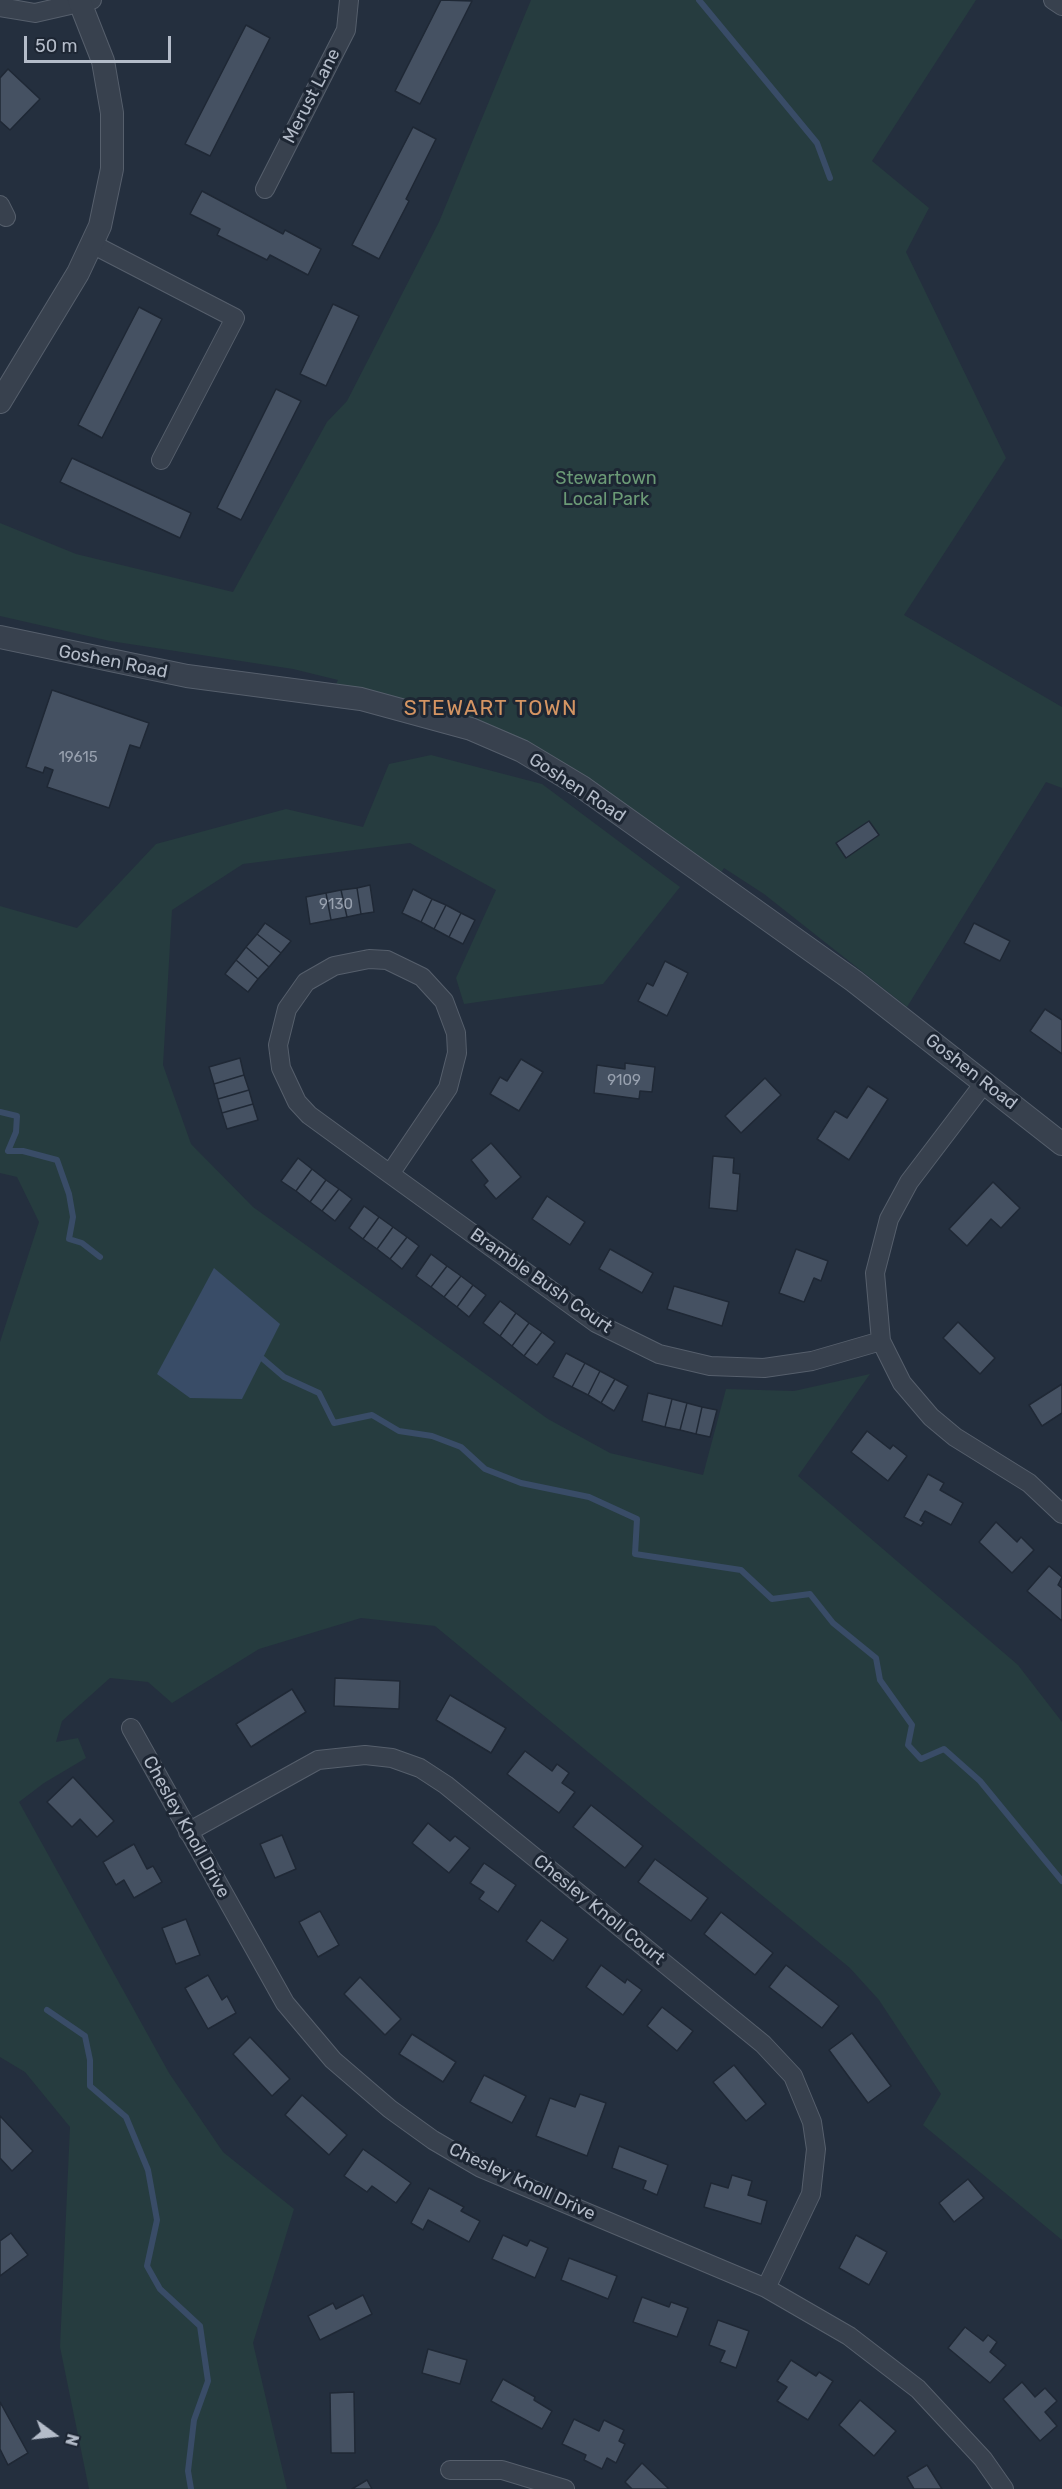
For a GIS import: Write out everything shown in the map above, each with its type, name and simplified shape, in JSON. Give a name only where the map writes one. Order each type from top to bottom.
[{"type":"street","name":"Merust Lane","points":[[265,189],[346,30],[349,0]]},
{"type":"street","points":[[1053,0],[1062,6]]},
{"type":"street","points":[[0,7],[35,13],[84,1],[103,61],[112,113],[112,169],[100,226],[78,273],[0,402]]},
{"type":"street","points":[[92,244],[235,318],[161,460]]},
{"type":"street","name":"Goshen Road","points":[[0,638],[187,676],[361,699],[471,729],[522,751],[582,787],[854,981],[1062,1143]]},
{"type":"street","name":"Bramble Bush Court","points":[[390,1174],[448,1088],[457,1053],[456,1033],[444,1001],[422,977],[387,960],[369,959],[334,966],[306,982],[287,1009],[278,1045],[281,1068],[297,1102],[309,1116],[596,1323],[659,1354],[710,1366],[764,1368],[812,1361],[880,1341]]},
{"type":"street","points":[[985,1082],[909,1182],[889,1219],[875,1273],[880,1341],[902,1383],[931,1417],[955,1437],[1029,1483],[1062,1514]]},
{"type":"street","name":"Chesley Knoll Drive","points":[[131,1728],[285,2003],[333,2060],[390,2109],[433,2140],[481,2168],[766,2288],[849,2336],[918,2389],[983,2459],[1004,2489]]},
{"type":"street","name":"Chesley Knoll Court","points":[[188,1832],[318,1760],[365,1755],[392,1758],[420,1768],[446,1785],[763,2044],[793,2076],[812,2122],[816,2149],[811,2193],[766,2288]]},
{"type":"street","points":[[450,2470],[502,2470],[565,2489]]},
{"type":"green space","name":"Stewartown Local Park","points":[[531,0],[976,0],[872,161],[929,208],[906,252],[1006,458],[904,615],[1062,707],[1062,788],[1046,782],[907,1007],[764,894],[724,868],[717,879],[543,760],[333,690],[338,680],[293,669],[110,641],[0,616],[0,523],[76,554],[233,592],[327,422],[347,401],[439,222]]},
{"type":"green space","points":[[431,755],[542,784],[680,887],[603,984],[464,1004],[456,978],[496,890],[410,843],[243,864],[172,910],[163,1065],[191,1144],[253,1207],[548,1419],[610,1453],[703,1475],[726,1389],[794,1391],[870,1374],[798,1476],[1018,1665],[1062,1722],[1062,2240],[923,2125],[941,2094],[879,2000],[850,1968],[435,1626],[361,1618],[259,1649],[172,1703],[148,1682],[110,1678],[62,1721],[56,1742],[78,1738],[86,1758],[44,1783],[19,1802],[169,2073],[223,2152],[294,2209],[253,2343],[287,2489],[89,2489],[60,2347],[70,2127],[25,2072],[0,2057],[0,1342],[39,1222],[17,1177],[0,1173],[0,906],[77,928],[156,844],[286,809],[363,827],[389,764]]},
{"type":"water","points":[[214,1268],[280,1324],[242,1399],[190,1398],[157,1374]]},
{"type":"building","points":[[441,0],[472,1],[420,104],[395,91]]},
{"type":"building","points":[[246,25],[270,38],[210,156],[185,144]]},
{"type":"building","points":[[8,69],[40,99],[10,130],[0,121],[0,78]]},
{"type":"building","points":[[413,127],[436,139],[406,199],[409,201],[379,259],[352,245]]},
{"type":"building","points":[[202,191],[283,234],[285,230],[321,249],[308,275],[270,255],[267,260],[217,235],[220,229],[190,214]]},
{"type":"building","points":[[333,304],[359,316],[326,386],[300,374]]},
{"type":"building","points":[[139,307],[162,319],[102,438],[78,425]]},
{"type":"building","points":[[276,389],[301,401],[241,520],[217,508]]},
{"type":"building","points":[[72,458],[191,513],[180,538],[60,482]]},
{"type":"building","points":[[52,690],[149,723],[140,748],[130,745],[109,808],[47,787],[53,770],[45,767],[43,773],[26,767]]},
{"type":"building","points":[[869,821],[879,835],[846,858],[836,843]]},
{"type":"building","points":[[370,885],[374,912],[361,914],[357,888]]},
{"type":"building","points":[[357,888],[361,914],[347,917],[341,890]]},
{"type":"building","points":[[413,889],[432,899],[421,922],[402,913]]},
{"type":"building","points":[[341,890],[347,917],[331,920],[326,893]]},
{"type":"building","points":[[326,893],[331,920],[310,924],[306,897]]},
{"type":"building","points":[[432,899],[446,905],[434,929],[421,922]]},
{"type":"building","points":[[446,905],[461,913],[449,937],[434,929]]},
{"type":"building","points":[[461,913],[475,920],[463,944],[449,937]]},
{"type":"building","points":[[265,923],[291,941],[281,953],[257,934]]},
{"type":"building","points":[[974,923],[1010,941],[1000,961],[964,943]]},
{"type":"building","points":[[257,934],[281,953],[269,967],[246,947]]},
{"type":"building","points":[[246,947],[269,967],[258,979],[236,960]]},
{"type":"building","points":[[236,960],[258,979],[248,992],[225,974]]},
{"type":"building","points":[[665,961],[688,973],[667,1016],[638,1001],[647,983],[653,986]]},
{"type":"building","points":[[1045,1009],[1062,1020],[1062,1054],[1030,1031]]},
{"type":"building","points":[[240,1058],[244,1075],[214,1084],[209,1067]]},
{"type":"building","points":[[521,1059],[543,1072],[519,1111],[490,1094],[500,1077],[507,1081]]},
{"type":"building","points":[[625,1063],[655,1067],[652,1092],[640,1091],[639,1099],[594,1093],[597,1065],[625,1069]]},
{"type":"building","points":[[244,1075],[249,1090],[218,1099],[214,1084]]},
{"type":"building","points":[[765,1078],[781,1095],[741,1133],[725,1116]]},
{"type":"building","points":[[868,1086],[888,1099],[849,1160],[817,1139],[835,1111],[847,1118]]},
{"type":"building","points":[[249,1090],[253,1104],[222,1113],[218,1099]]},
{"type":"building","points":[[253,1104],[258,1120],[227,1129],[222,1113]]},
{"type":"building","points":[[491,1143],[521,1177],[496,1199],[484,1185],[488,1181],[471,1160]]},
{"type":"building","points":[[713,1156],[734,1158],[733,1173],[740,1174],[737,1211],[709,1208]]},
{"type":"building","points":[[298,1158],[312,1169],[296,1191],[281,1181]]},
{"type":"building","points":[[312,1169],[326,1180],[310,1202],[296,1191]]},
{"type":"building","points":[[326,1180],[339,1189],[322,1211],[310,1202]]},
{"type":"building","points":[[993,1182],[1020,1208],[1001,1228],[991,1219],[967,1246],[949,1229]]},
{"type":"building","points":[[339,1189],[352,1199],[335,1221],[322,1211]]},
{"type":"building","points":[[547,1196],[585,1222],[570,1245],[532,1219]]},
{"type":"building","points":[[364,1206],[379,1217],[363,1239],[349,1228]]},
{"type":"building","points":[[379,1217],[393,1227],[377,1249],[363,1239]]},
{"type":"building","points":[[393,1227],[407,1237],[390,1259],[377,1249]]},
{"type":"building","points":[[407,1237],[419,1246],[402,1269],[390,1259]]},
{"type":"building","points":[[610,1249],[653,1273],[642,1293],[599,1269]]},
{"type":"building","points":[[796,1249],[828,1261],[821,1281],[814,1278],[804,1302],[779,1293]]},
{"type":"building","points":[[431,1254],[447,1266],[431,1287],[416,1276]]},
{"type":"building","points":[[447,1266],[461,1276],[444,1297],[431,1287]]},
{"type":"building","points":[[461,1276],[473,1285],[457,1307],[444,1297]]},
{"type":"building","points":[[473,1285],[486,1295],[469,1317],[457,1307]]},
{"type":"building","points":[[674,1286],[729,1302],[722,1326],[667,1309]]},
{"type":"building","points":[[500,1301],[516,1313],[500,1336],[483,1323]]},
{"type":"building","points":[[516,1313],[529,1323],[512,1346],[500,1336]]},
{"type":"building","points":[[958,1322],[995,1358],[980,1374],[943,1338]]},
{"type":"building","points":[[529,1323],[542,1332],[524,1356],[512,1346]]},
{"type":"building","points":[[542,1332],[555,1342],[537,1365],[524,1356]]},
{"type":"building","points":[[566,1353],[585,1363],[572,1387],[553,1377]]},
{"type":"building","points":[[585,1363],[600,1371],[588,1395],[572,1387]]},
{"type":"building","points":[[600,1371],[615,1379],[601,1403],[588,1395]]},
{"type":"building","points":[[615,1379],[628,1386],[614,1411],[601,1403]]},
{"type":"building","points":[[1062,1384],[1062,1413],[1042,1426],[1029,1405]]},
{"type":"building","points":[[648,1393],[672,1399],[665,1427],[642,1421]]},
{"type":"building","points":[[672,1399],[687,1403],[680,1430],[665,1427]]},
{"type":"building","points":[[687,1403],[702,1407],[696,1434],[680,1430]]},
{"type":"building","points":[[702,1407],[717,1410],[710,1437],[696,1434]]},
{"type":"building","points":[[867,1431],[890,1449],[893,1445],[907,1456],[888,1481],[851,1452]]},
{"type":"building","points":[[928,1474],[944,1483],[940,1490],[963,1503],[951,1525],[925,1511],[920,1520],[924,1522],[921,1526],[904,1517]]},
{"type":"building","points":[[996,1522],[1017,1542],[1021,1537],[1034,1550],[1012,1573],[979,1542]]},
{"type":"building","points":[[1049,1566],[1062,1577],[1058,1585],[1062,1588],[1062,1621],[1027,1591]]},
{"type":"building","points":[[335,1678],[400,1681],[399,1709],[334,1706]]},
{"type":"building","points":[[292,1689],[306,1712],[251,1747],[236,1724]]},
{"type":"building","points":[[450,1695],[506,1728],[491,1753],[436,1720]]},
{"type":"building","points":[[525,1751],[552,1771],[557,1764],[569,1773],[562,1783],[575,1792],[559,1813],[507,1774]]},
{"type":"building","points":[[73,1777],[114,1821],[97,1837],[80,1819],[72,1827],[47,1802]]},
{"type":"building","points":[[591,1805],[643,1846],[625,1868],[573,1827]]},
{"type":"building","points":[[428,1823],[450,1841],[455,1836],[470,1848],[449,1873],[412,1843]]},
{"type":"building","points":[[282,1835],[296,1869],[275,1878],[260,1844]]},
{"type":"building","points":[[134,1844],[147,1869],[153,1866],[162,1882],[134,1898],[124,1880],[116,1885],[103,1862]]},
{"type":"building","points":[[655,1859],[708,1898],[691,1921],[638,1882]]},
{"type":"building","points":[[484,1863],[516,1885],[498,1912],[479,1899],[484,1892],[470,1883]]},
{"type":"building","points":[[320,1911],[339,1945],[318,1957],[299,1922]]},
{"type":"building","points":[[721,1912],[773,1953],[755,1975],[704,1934]]},
{"type":"building","points":[[186,1919],[200,1955],[176,1964],[162,1928]]},
{"type":"building","points":[[541,1920],[568,1939],[553,1961],[526,1941]]},
{"type":"building","points":[[601,1965],[625,1983],[627,1979],[642,1990],[623,2015],[586,1987]]},
{"type":"building","points":[[786,1965],[839,2006],[822,2028],[769,1987]]},
{"type":"building","points":[[208,1975],[222,2000],[227,1996],[236,2013],[208,2029],[185,1988]]},
{"type":"building","points":[[360,1977],[401,2019],[385,2035],[344,1994]]},
{"type":"building","points":[[662,2007],[693,2031],[677,2051],[647,2026]]},
{"type":"building","points":[[852,2033],[891,2086],[868,2103],[829,2050]]},
{"type":"building","points":[[412,2034],[456,2062],[443,2082],[399,2054]]},
{"type":"building","points":[[250,2037],[290,2079],[272,2096],[233,2054]]},
{"type":"building","points":[[734,2065],[766,2104],[746,2121],[713,2082]]},
{"type":"building","points":[[484,2075],[526,2096],[512,2123],[470,2102]]},
{"type":"building","points":[[580,2094],[606,2103],[587,2156],[536,2136],[550,2098],[575,2107]]},
{"type":"building","points":[[302,2095],[347,2135],[329,2155],[285,2115]]},
{"type":"building","points":[[0,2116],[33,2151],[12,2171],[0,2158]]},
{"type":"building","points":[[619,2146],[668,2165],[657,2195],[643,2189],[646,2181],[612,2168]]},
{"type":"building","points":[[363,2149],[411,2183],[396,2203],[372,2186],[367,2192],[344,2176]]},
{"type":"building","points":[[732,2175],[752,2181],[748,2195],[767,2201],[761,2224],[704,2207],[711,2183],[728,2188]]},
{"type":"building","points":[[968,2179],[984,2198],[954,2222],[939,2203]]},
{"type":"building","points":[[429,2188],[464,2207],[461,2211],[480,2221],[469,2242],[428,2220],[423,2230],[411,2223]]},
{"type":"building","points":[[11,2233],[28,2255],[0,2276],[0,2241]]},
{"type":"building","points":[[503,2235],[527,2246],[530,2240],[548,2248],[535,2278],[492,2259]]},
{"type":"building","points":[[856,2235],[887,2252],[869,2285],[839,2268]]},
{"type":"building","points":[[569,2258],[617,2276],[608,2299],[561,2280]]},
{"type":"building","points":[[363,2295],[372,2314],[320,2340],[308,2316],[333,2303],[336,2309]]},
{"type":"building","points":[[642,2297],[669,2307],[671,2302],[688,2308],[677,2337],[633,2322]]},
{"type":"building","points":[[718,2320],[749,2331],[736,2368],[720,2362],[725,2351],[709,2345]]},
{"type":"building","points":[[965,2327],[983,2341],[988,2335],[997,2342],[990,2352],[1006,2365],[990,2383],[948,2348]]},
{"type":"building","points":[[428,2349],[467,2360],[460,2384],[422,2373]]},
{"type":"building","points":[[791,2360],[816,2376],[819,2372],[833,2381],[808,2420],[777,2401],[787,2387],[777,2381]]},
{"type":"building","points":[[503,2379],[535,2397],[534,2400],[552,2411],[542,2429],[491,2401]]},
{"type":"building","points":[[1022,2382],[1035,2397],[1045,2388],[1057,2401],[1045,2412],[1057,2426],[1040,2441],[1003,2399]]},
{"type":"building","points":[[354,2392],[355,2453],[331,2453],[330,2393]]},
{"type":"building","points":[[860,2400],[896,2431],[874,2456],[839,2425]]},
{"type":"building","points":[[0,2402],[28,2453],[8,2465],[0,2449]]},
{"type":"building","points":[[574,2419],[599,2431],[604,2420],[624,2430],[619,2441],[625,2444],[616,2463],[607,2458],[602,2469],[584,2460],[586,2455],[562,2444]]},
{"type":"building","points":[[642,2463],[669,2489],[632,2489],[625,2482]]},
{"type":"building","points":[[927,2465],[942,2489],[914,2489],[907,2477]]},
{"type":"building","points":[[367,2480],[372,2489],[352,2489]]},
{"type":"waterway","points":[[699,0],[817,143],[830,178]]},
{"type":"waterway","points":[[0,1112],[17,1116],[16,1132],[8,1151],[23,1151],[57,1160],[69,1194],[73,1217],[69,1239],[82,1243],[100,1257]]},
{"type":"waterway","points":[[263,1359],[284,1377],[319,1393],[334,1423],[372,1415],[399,1431],[432,1436],[461,1447],[485,1469],[521,1483],[589,1497],[637,1519],[635,1554],[741,1570],[772,1599],[810,1594],[833,1623],[876,1658],[880,1680],[912,1725],[908,1745],[921,1759],[944,1749],[980,1781],[1062,1881]]},
{"type":"waterway","points":[[47,2010],[85,2036],[90,2060],[90,2086],[126,2117],[148,2170],[157,2220],[147,2266],[160,2289],[200,2326],[208,2381],[194,2420],[188,2471],[191,2489]]},
{"type":"district","name":"STEWART TOWN","points":[[491,709]]}]
